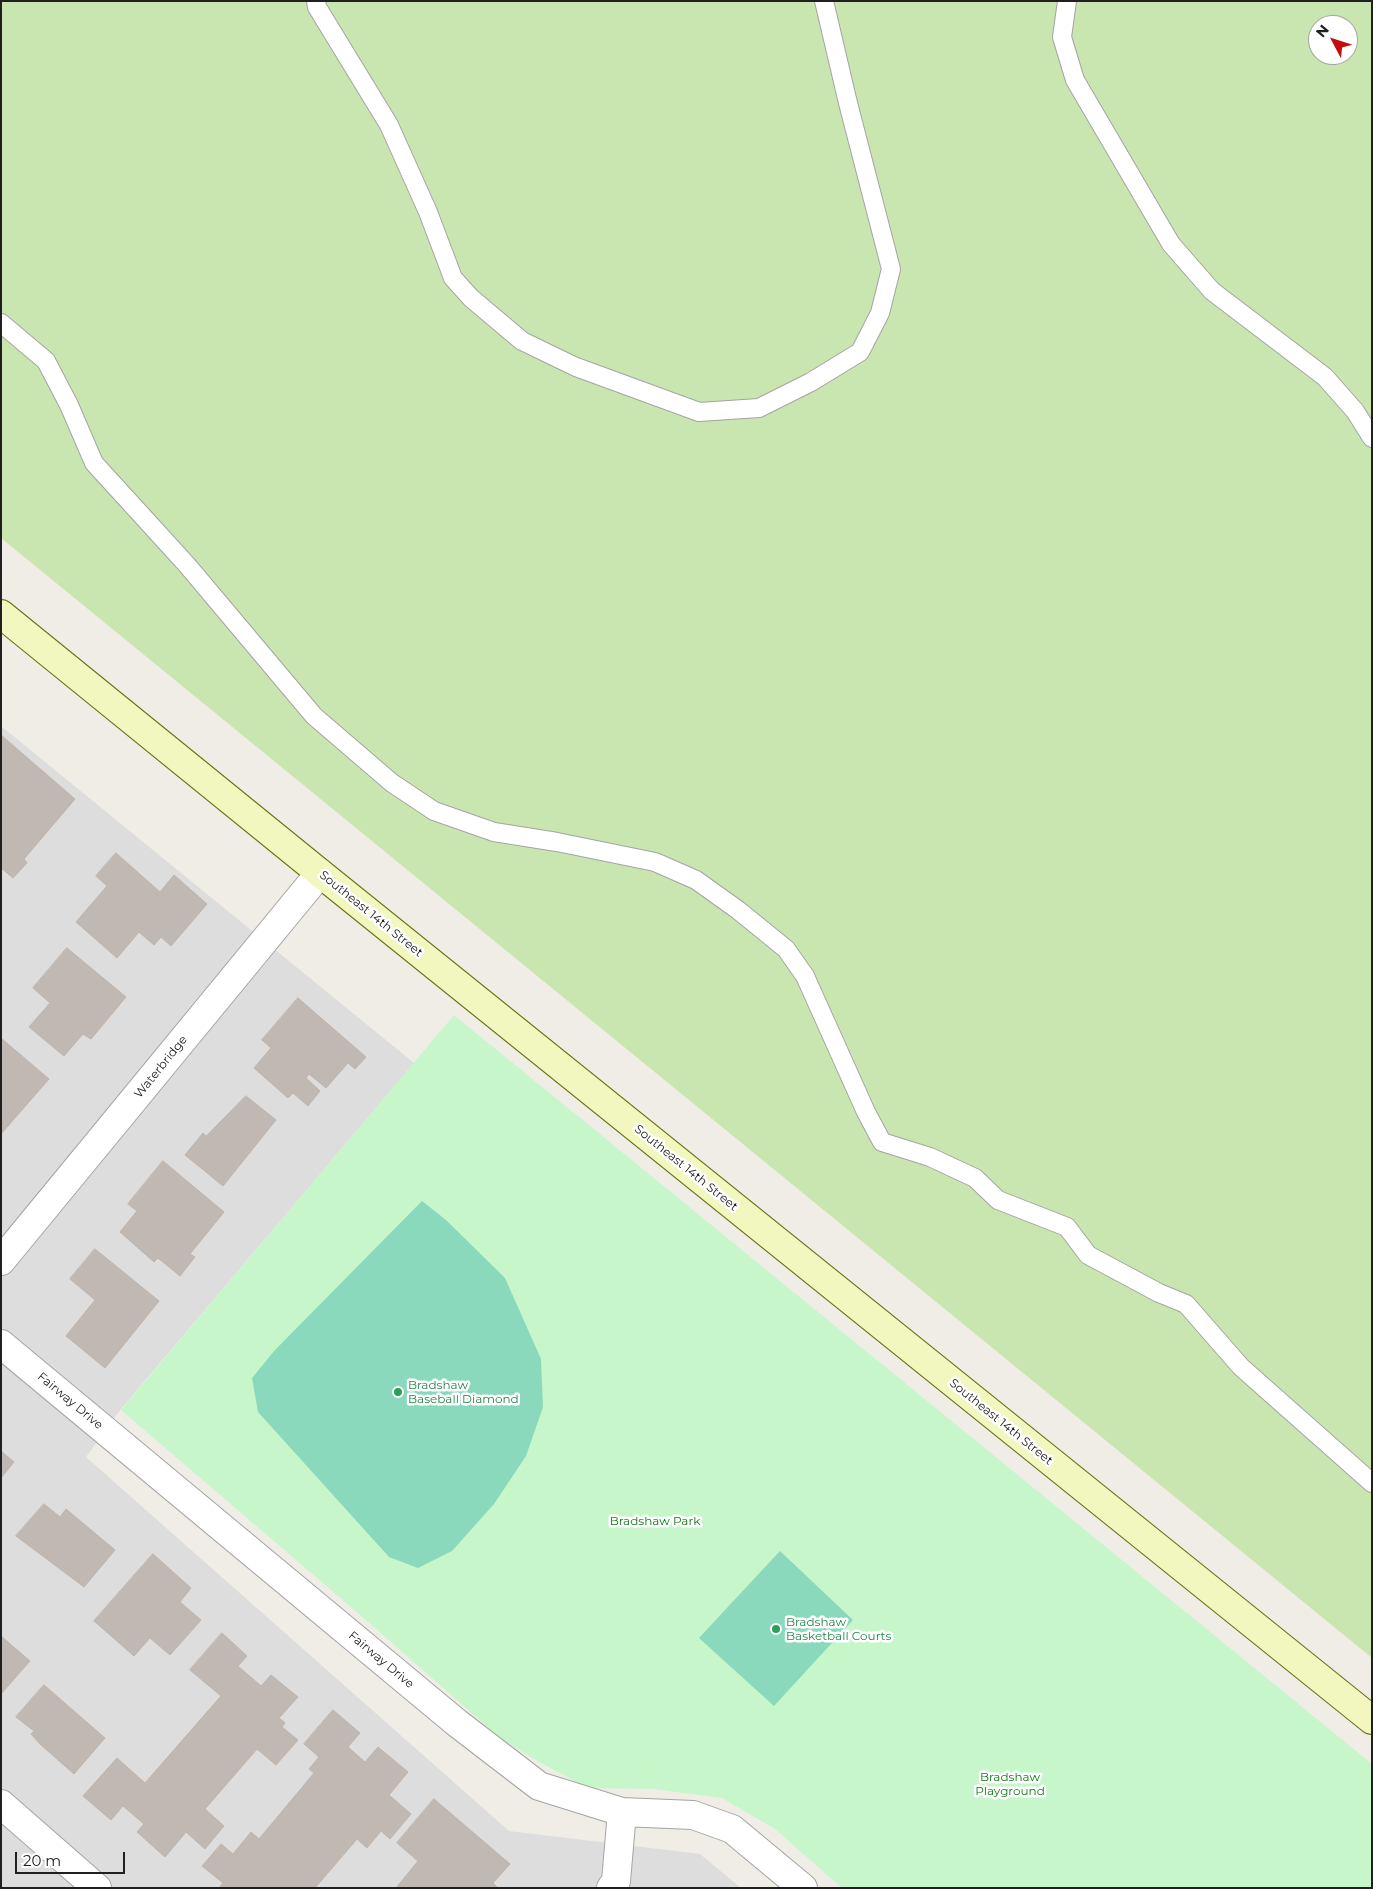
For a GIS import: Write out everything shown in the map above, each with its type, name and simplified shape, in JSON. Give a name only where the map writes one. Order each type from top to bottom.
[{"type":"street","name":"Southeast 14th Street","points":[[1,614],[1372,1720]]},
{"type":"street","name":"Waterbridge","points":[[1,1261],[320,873]]},
{"type":"street","name":"Fairway Drive","points":[[1,1344],[457,1723],[539,1786],[622,1812],[693,1815],[732,1829],[803,1888]]},
{"type":"street","points":[[1,1804],[97,1888]]},
{"type":"street","points":[[610,1888],[616,1881],[622,1812]]},
{"type":"lane","points":[[316,1],[317,6],[388,124],[428,212],[453,278],[471,298],[522,341],[576,367],[699,412],[759,408],[811,382],[860,352],[880,313],[891,269],[824,1]]},
{"type":"lane","points":[[1068,1],[1062,37],[1075,80],[1171,244],[1212,291],[1325,377],[1355,411],[1372,438]]},
{"type":"lane","points":[[1,323],[46,361],[94,463],[187,565],[314,716],[392,783],[434,811],[494,832],[557,842],[655,862],[696,880],[738,910],[786,949],[804,976],[866,1112],[882,1142],[930,1156],[975,1178],[998,1200],[1068,1227],[1088,1255],[1159,1293],[1186,1304],[1241,1367],[1372,1483]]},
{"type":"shaded area","points":[[1,726],[414,1063],[121,1409],[86,1457],[509,1831],[700,1854],[741,1888],[1,1888]]},
{"type":"green space","points":[[1,1],[1372,1],[1372,1658],[1,538]]},
{"type":"green space","name":"Bradshaw Park","points":[[454,1015],[1372,1764],[1372,1884],[1369,1888],[842,1888],[775,1829],[722,1798],[653,1789],[588,1788],[501,1739],[374,1627],[121,1410]]},
{"type":"green space","name":"Bradshaw Baseball Diamond","points":[[422,1201],[446,1220],[505,1278],[541,1359],[543,1407],[526,1456],[494,1504],[452,1551],[418,1568],[389,1557],[258,1412],[252,1378],[275,1350]]},
{"type":"green space","name":"Bradshaw Basketball Courts","points":[[780,1551],[853,1620],[774,1706],[699,1638]]},
{"type":"building","points":[[1,735],[75,799],[24,859],[27,863],[13,878],[1,868]]},
{"type":"building","points":[[116,853],[160,892],[174,875],[207,904],[171,946],[161,937],[154,945],[139,932],[117,958],[76,922],[107,886],[96,876]]},
{"type":"building","points":[[67,948],[126,997],[91,1039],[83,1034],[64,1056],[29,1027],[50,1003],[33,988]]},
{"type":"building","points":[[298,998],[366,1057],[355,1069],[348,1063],[326,1088],[309,1074],[306,1078],[320,1091],[308,1106],[293,1093],[288,1098],[254,1068],[271,1048],[262,1040]]},
{"type":"building","points":[[1,1038],[49,1079],[1,1134]]},
{"type":"building","points":[[246,1096],[276,1120],[223,1186],[185,1155],[203,1133],[206,1136]]},
{"type":"building","points":[[163,1161],[224,1212],[190,1254],[195,1257],[180,1276],[158,1258],[154,1262],[120,1232],[137,1211],[128,1204]]},
{"type":"building","points":[[95,1249],[159,1301],[105,1368],[66,1336],[95,1300],[70,1279]]},
{"type":"building","points":[[1,1451],[14,1462],[1,1478]]},
{"type":"building","points":[[44,1504],[60,1517],[66,1509],[115,1550],[84,1587],[16,1536]]},
{"type":"building","points":[[153,1554],[191,1588],[180,1602],[201,1620],[170,1655],[150,1638],[134,1656],[94,1621]]},
{"type":"building","points":[[222,1633],[247,1656],[238,1666],[261,1686],[271,1675],[298,1697],[279,1718],[285,1723],[282,1727],[298,1740],[276,1765],[257,1749],[205,1809],[224,1826],[205,1849],[186,1832],[165,1857],[137,1832],[144,1824],[123,1806],[111,1820],[83,1796],[117,1758],[145,1783],[221,1696],[190,1670]]},
{"type":"building","points":[[1,1636],[30,1661],[1,1694]]},
{"type":"building","points":[[44,1685],[105,1738],[74,1774],[41,1745],[31,1734],[34,1731],[16,1717]]},
{"type":"building","points":[[333,1710],[360,1733],[348,1747],[365,1762],[378,1747],[408,1772],[389,1795],[411,1814],[390,1839],[381,1831],[367,1848],[357,1839],[315,1888],[219,1888],[223,1883],[202,1866],[221,1844],[233,1854],[251,1832],[259,1839],[314,1773],[309,1769],[319,1757],[304,1744]]},
{"type":"building","points":[[434,1799],[510,1864],[493,1883],[498,1888],[396,1888],[418,1861],[397,1843]]},
{"type":"place","name":"Bradshaw Baseball Diamond","points":[[398,1392]]},
{"type":"place","name":"Bradshaw Basketball Courts","points":[[776,1629]]},
{"type":"park label","name":"Bradshaw Playground","points":[[1010,1784]]}]
